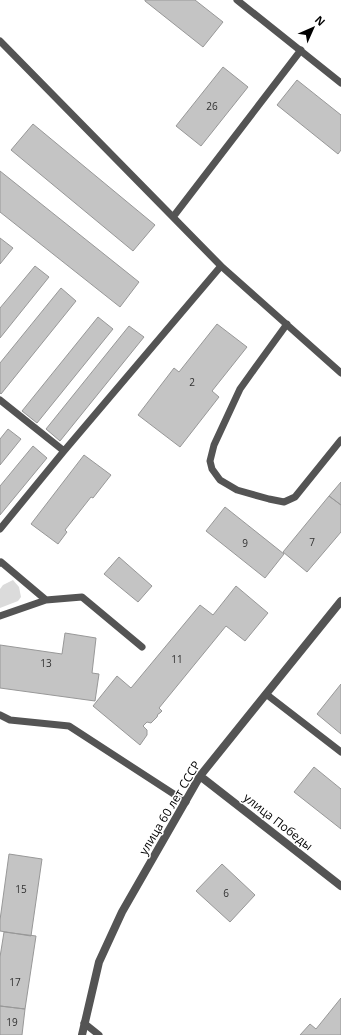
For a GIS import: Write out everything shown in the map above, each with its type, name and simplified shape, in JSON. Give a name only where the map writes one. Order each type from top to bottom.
[{"type":"street","name":"улица 60 лет СССР","points":[[82,1035],[99,962],[122,912],[200,776],[341,601]]},
{"type":"street","name":"улица Победы","points":[[200,776],[341,886]]},
{"type":"lane","points":[[237,0],[341,83]]},
{"type":"lane","points":[[0,41],[221,266],[341,373]]},
{"type":"lane","points":[[173,217],[301,50]]},
{"type":"lane","points":[[0,529],[221,266]]},
{"type":"lane","points":[[287,324],[240,389],[214,444],[210,461],[212,469],[220,480],[237,490],[284,502],[295,497],[341,440]]},
{"type":"lane","points":[[0,400],[64,452]]},
{"type":"lane","points":[[0,563],[1,562],[46,600]]},
{"type":"lane","points":[[0,616],[46,600],[82,597],[142,647]]},
{"type":"lane","points":[[266,694],[341,752]]},
{"type":"lane","points":[[0,715],[10,720],[69,726],[186,802]]},
{"type":"lane","points":[[84,1023],[100,1035]]},
{"type":"shaded area","points":[[13,580],[19,587],[21,597],[18,601],[0,608],[0,589],[3,585]]},
{"type":"building","points":[[145,0],[195,0],[223,22],[203,47]]},
{"type":"building","points":[[223,67],[248,87],[201,146],[176,126]]},
{"type":"building","points":[[297,80],[341,115],[341,150],[338,154],[277,105]]},
{"type":"building","points":[[33,124],[155,225],[133,251],[11,150]]},
{"type":"building","points":[[0,171],[139,282],[120,307],[0,212]]},
{"type":"building","points":[[0,238],[13,248],[0,264]]},
{"type":"building","points":[[35,266],[49,277],[0,338],[0,308]]},
{"type":"building","points":[[61,288],[76,301],[1,394],[0,363]]},
{"type":"building","points":[[98,317],[113,329],[37,423],[22,411]]},
{"type":"building","points":[[217,324],[247,347],[212,391],[219,397],[180,447],[138,415],[174,368],[179,372]]},
{"type":"building","points":[[129,326],[144,337],[60,441],[46,429]]},
{"type":"building","points":[[8,429],[21,439],[0,465],[0,439]]},
{"type":"building","points":[[33,446],[47,458],[0,515],[0,486]]},
{"type":"building","points":[[84,455],[111,475],[93,498],[91,497],[65,530],[67,532],[58,544],[31,524]]},
{"type":"building","points":[[341,482],[341,505],[329,496]]},
{"type":"building","points":[[329,496],[341,505],[341,532],[307,572],[283,552]]},
{"type":"building","points":[[225,507],[284,554],[265,578],[206,531]]},
{"type":"building","points":[[119,557],[152,586],[138,602],[104,574]]},
{"type":"building","points":[[236,586],[268,613],[245,641],[226,626],[159,708],[162,711],[151,723],[147,722],[143,726],[147,730],[147,735],[140,745],[93,706],[117,676],[131,688],[200,605],[213,615]]},
{"type":"building","points":[[65,633],[96,638],[92,673],[99,674],[95,701],[0,688],[0,645],[62,654]]},
{"type":"building","points":[[341,684],[341,734],[317,714]]},
{"type":"building","points":[[314,767],[341,789],[341,829],[294,792]]},
{"type":"building","points":[[9,854],[42,859],[31,936],[0,931],[0,920]]},
{"type":"building","points":[[222,864],[255,895],[230,922],[196,891]]},
{"type":"building","points":[[4,932],[36,936],[25,1009],[0,1006],[0,957]]},
{"type":"building","points":[[341,998],[341,1035],[300,1035],[310,1024],[316,1029]]},
{"type":"building","points":[[0,1006],[25,1009],[22,1035],[0,1035]]}]
